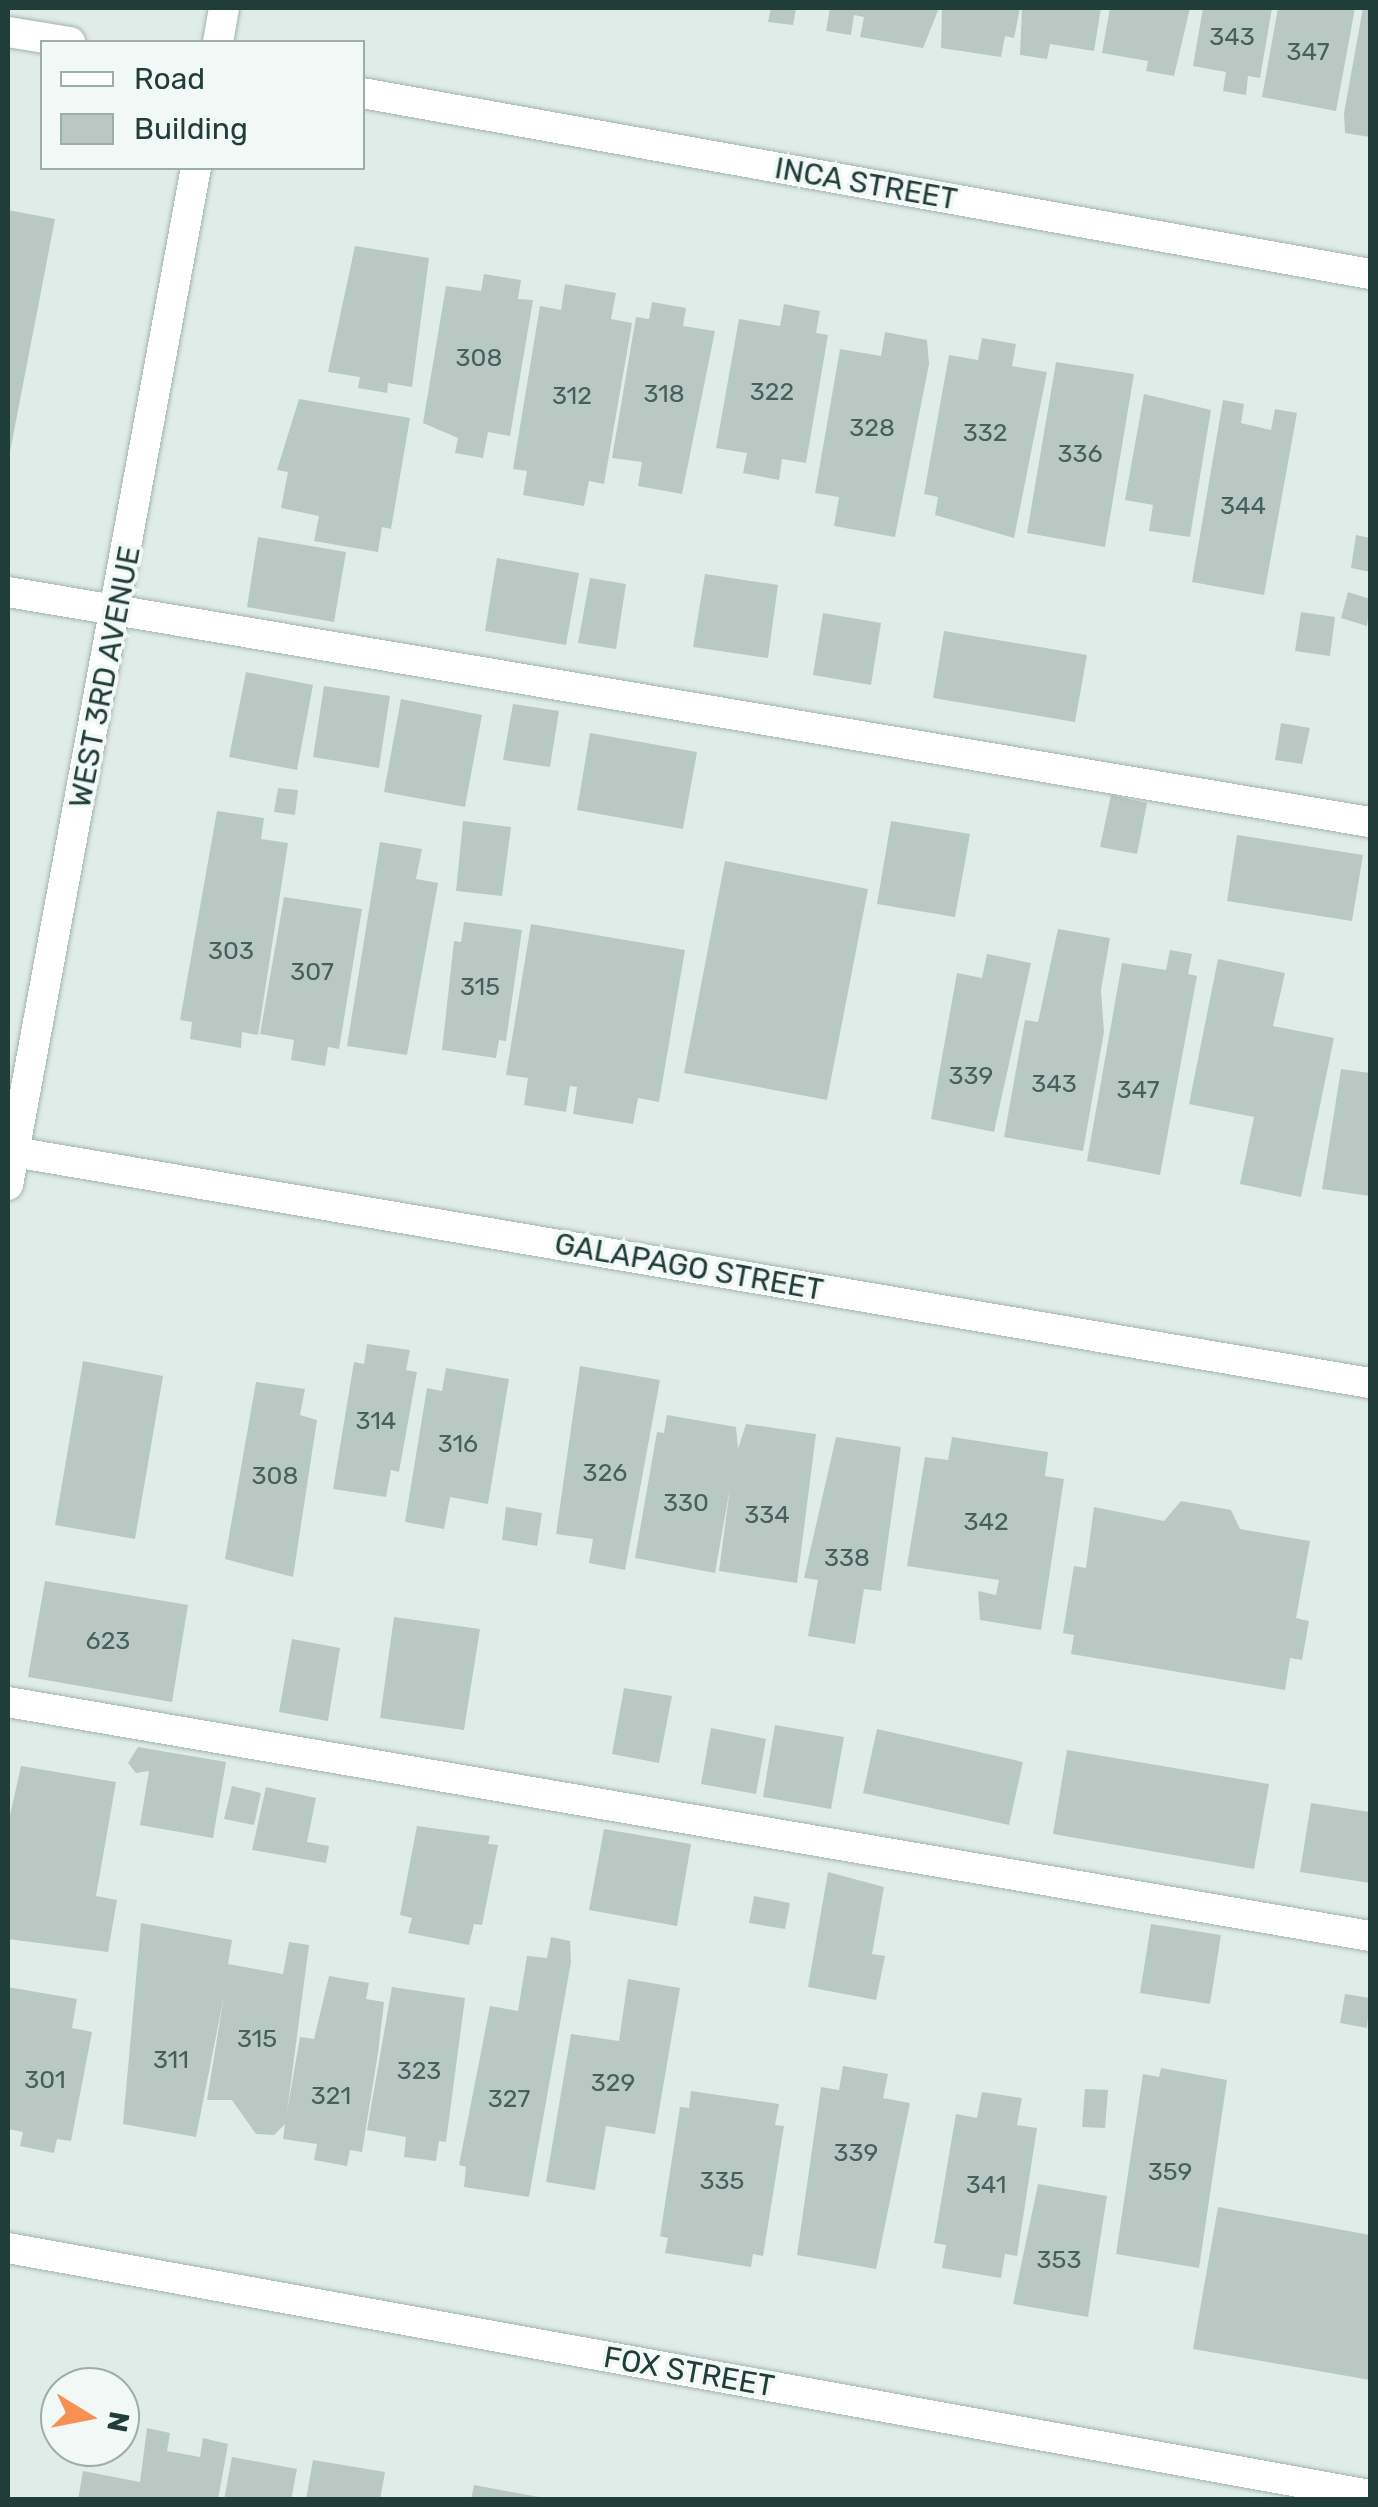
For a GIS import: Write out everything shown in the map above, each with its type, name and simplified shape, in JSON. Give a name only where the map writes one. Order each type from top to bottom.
[{"type":"street","points":[[218,40],[224,8]]},
{"type":"street","points":[[8,32],[58,40]]},
{"type":"street","name":"INCA STREET","points":[[365,94],[1370,274]]},
{"type":"street","name":"WEST 3RD AVENUE","points":[[8,1186],[10,1152],[118,611],[196,170]]},
{"type":"street","points":[[8,592],[1370,822]]},
{"type":"street","name":"GALAPAGO STREET","points":[[10,1152],[1370,1383]]},
{"type":"street","points":[[8,1702],[1370,1936]]},
{"type":"street","name":"FOX STREET","points":[[8,2248],[1370,2495]]},
{"type":"building","points":[[771,8],[796,8],[793,25],[768,22]]},
{"type":"building","points":[[830,8],[939,8],[923,48],[860,37],[864,17],[854,15],[851,35],[826,31]]},
{"type":"building","points":[[942,8],[1020,8],[1014,38],[1005,36],[1001,57],[941,48]]},
{"type":"building","points":[[1022,8],[1101,8],[1094,51],[1050,44],[1047,59],[1020,55]]},
{"type":"building","points":[[1110,8],[1190,8],[1174,76],[1146,71],[1148,61],[1102,53]]},
{"type":"building","points":[[1203,8],[1272,8],[1260,78],[1248,76],[1246,95],[1223,91],[1226,72],[1193,66]]},
{"type":"building","points":[[1278,8],[1355,8],[1336,111],[1262,97]]},
{"type":"building","points":[[1363,8],[1370,8],[1370,137],[1345,133],[1344,113]]},
{"type":"building","points":[[8,210],[55,219],[9,457],[8,457]]},
{"type":"building","points":[[355,246],[429,258],[412,387],[388,383],[387,393],[358,388],[360,377],[328,372]]},
{"type":"building","points":[[484,274],[521,280],[518,299],[533,300],[510,436],[488,432],[483,458],[455,453],[458,438],[423,423],[446,286],[481,291]]},
{"type":"building","points":[[565,284],[616,293],[611,319],[632,323],[604,484],[589,481],[584,506],[523,495],[527,471],[513,469],[540,306],[561,310]]},
{"type":"building","points":[[652,302],[686,308],[683,326],[715,331],[682,494],[638,486],[642,462],[612,458],[636,317],[649,319]]},
{"type":"building","points":[[784,304],[820,311],[816,333],[828,335],[806,463],[782,459],[779,480],[743,473],[747,453],[716,448],[739,319],[780,326]]},
{"type":"building","points":[[885,332],[927,340],[929,364],[895,537],[834,526],[839,497],[815,493],[840,349],[881,356]]},
{"type":"building","points":[[982,338],[1016,344],[1012,366],[1047,372],[1014,538],[935,515],[938,497],[924,494],[949,355],[978,360]]},
{"type":"building","points":[[1056,362],[1134,374],[1105,547],[1027,533]]},
{"type":"building","points":[[1144,394],[1211,410],[1190,537],[1149,531],[1153,505],[1125,500]]},
{"type":"building","points":[[299,399],[410,418],[391,529],[382,527],[378,552],[314,541],[319,516],[281,508],[288,472],[277,470]]},
{"type":"building","points":[[1223,400],[1244,404],[1241,423],[1271,430],[1275,409],[1297,413],[1264,595],[1192,582]]},
{"type":"building","points":[[1356,535],[1370,538],[1370,572],[1351,568]]},
{"type":"building","points":[[258,537],[346,552],[334,622],[247,607]]},
{"type":"building","points":[[497,558],[579,573],[566,645],[485,631]]},
{"type":"building","points":[[705,574],[778,585],[768,658],[693,647]]},
{"type":"building","points":[[590,578],[626,584],[616,649],[578,643]]},
{"type":"building","points":[[1348,592],[1370,599],[1367,626],[1341,618]]},
{"type":"building","points":[[1301,612],[1335,617],[1330,656],[1295,651]]},
{"type":"building","points":[[823,613],[881,623],[871,685],[813,675]]},
{"type":"building","points":[[944,631],[1087,655],[1075,722],[933,698]]},
{"type":"building","points":[[246,672],[313,685],[297,770],[229,757]]},
{"type":"building","points":[[324,686],[390,696],[379,768],[313,757]]},
{"type":"building","points":[[401,699],[482,715],[465,807],[384,792]]},
{"type":"building","points":[[513,704],[559,711],[550,767],[503,760]]},
{"type":"building","points":[[1281,723],[1310,728],[1302,764],[1275,760]]},
{"type":"building","points":[[590,733],[697,752],[683,829],[577,810]]},
{"type":"building","points":[[278,788],[298,790],[295,815],[274,812]]},
{"type":"building","points":[[1111,795],[1147,803],[1137,854],[1100,847]]},
{"type":"building","points":[[217,811],[264,818],[261,839],[288,843],[258,1035],[242,1032],[241,1048],[190,1039],[192,1022],[180,1020]]},
{"type":"building","points":[[463,821],[511,827],[502,896],[456,891]]},
{"type":"building","points":[[891,821],[970,834],[955,917],[877,904]]},
{"type":"building","points":[[1237,835],[1363,855],[1352,921],[1227,901]]},
{"type":"building","points":[[380,842],[422,849],[416,879],[438,883],[407,1055],[347,1046]]},
{"type":"building","points":[[725,861],[868,889],[827,1100],[684,1073]]},
{"type":"building","points":[[284,897],[362,909],[339,1049],[328,1047],[325,1066],[291,1060],[294,1040],[260,1034]]},
{"type":"building","points":[[464,922],[522,930],[506,1041],[499,1040],[496,1058],[442,1050],[454,941],[461,942]]},
{"type":"building","points":[[531,924],[685,950],[659,1102],[638,1098],[633,1124],[573,1114],[577,1087],[570,1086],[566,1112],[524,1105],[528,1078],[506,1075]]},
{"type":"building","points":[[1058,929],[1110,938],[1101,990],[1104,1032],[1083,1151],[1004,1137],[1025,1020],[1038,1022]]},
{"type":"building","points":[[1170,950],[1192,954],[1188,974],[1197,976],[1160,1175],[1087,1161],[1122,963],[1166,970]]},
{"type":"building","points":[[987,954],[1031,963],[994,1132],[931,1119],[957,973],[982,978]]},
{"type":"building","points":[[1218,959],[1285,973],[1273,1026],[1334,1038],[1301,1197],[1240,1184],[1254,1117],[1189,1104]]},
{"type":"building","points":[[1341,1069],[1370,1073],[1370,1196],[1322,1189]]},
{"type":"building","points":[[367,1344],[410,1350],[406,1370],[417,1372],[399,1472],[391,1470],[386,1497],[333,1489],[354,1362],[364,1364]]},
{"type":"building","points":[[83,1361],[163,1376],[135,1539],[55,1525]]},
{"type":"building","points":[[580,1366],[660,1380],[625,1570],[589,1563],[593,1539],[556,1534]]},
{"type":"building","points":[[446,1368],[509,1379],[488,1504],[450,1497],[444,1529],[405,1522],[427,1388],[442,1391]]},
{"type":"building","points":[[256,1382],[305,1389],[300,1415],[317,1420],[293,1577],[225,1559]]},
{"type":"building","points":[[667,1415],[736,1427],[738,1449],[746,1424],[816,1434],[797,1583],[719,1571],[730,1488],[715,1573],[635,1558],[657,1432],[664,1433]]},
{"type":"building","points":[[836,1437],[901,1447],[881,1591],[864,1589],[855,1644],[808,1636],[818,1580],[804,1578]]},
{"type":"building","points":[[952,1437],[1048,1452],[1045,1476],[1064,1479],[1041,1630],[980,1620],[978,1591],[996,1595],[999,1580],[907,1566],[925,1457],[948,1460]]},
{"type":"building","points":[[1181,1501],[1231,1510],[1240,1529],[1310,1541],[1296,1618],[1309,1621],[1302,1660],[1290,1658],[1285,1690],[1071,1654],[1074,1635],[1063,1633],[1074,1566],[1086,1568],[1094,1507],[1164,1521]]},
{"type":"building","points":[[506,1507],[542,1513],[537,1546],[502,1540]]},
{"type":"building","points":[[45,1581],[188,1605],[172,1702],[28,1677]]},
{"type":"building","points":[[394,1617],[480,1629],[464,1730],[380,1718]]},
{"type":"building","points":[[292,1639],[340,1648],[328,1721],[279,1712]]},
{"type":"building","points":[[624,1688],[672,1696],[659,1763],[612,1754]]},
{"type":"building","points":[[775,1725],[844,1737],[831,1809],[763,1797]]},
{"type":"building","points":[[711,1728],[766,1739],[756,1794],[701,1784]]},
{"type":"building","points":[[877,1729],[1023,1762],[1009,1825],[863,1793]]},
{"type":"building","points":[[138,1747],[226,1762],[213,1838],[140,1825],[149,1771],[136,1773],[128,1763]]},
{"type":"building","points":[[1067,1750],[1269,1784],[1254,1869],[1053,1834]]},
{"type":"building","points":[[21,1766],[116,1782],[96,1896],[117,1900],[108,1952],[8,1939],[8,1824]]},
{"type":"building","points":[[232,1786],[261,1793],[254,1825],[224,1819]]},
{"type":"building","points":[[266,1787],[316,1798],[307,1842],[329,1846],[326,1863],[252,1850]]},
{"type":"building","points":[[1311,1803],[1370,1812],[1370,1883],[1300,1872]]},
{"type":"building","points":[[417,1826],[490,1836],[488,1844],[498,1845],[482,1925],[474,1924],[469,1945],[408,1933],[412,1918],[400,1915]]},
{"type":"building","points":[[604,1829],[691,1844],[677,1926],[589,1910]]},
{"type":"building","points":[[828,1872],[884,1887],[872,1954],[885,1956],[876,2000],[808,1987]]},
{"type":"building","points":[[754,1896],[790,1903],[785,1929],[749,1923]]},
{"type":"building","points":[[141,1923],[232,1940],[228,1964],[283,1974],[289,1942],[309,1945],[287,2112],[300,2037],[314,2039],[329,1976],[369,1983],[366,1999],[384,2002],[378,2053],[362,2152],[350,2150],[347,2166],[314,2160],[317,2144],[283,2139],[285,2124],[274,2135],[256,2134],[232,2100],[207,2100],[224,1996],[196,2137],[123,2124]]},
{"type":"building","points":[[1151,1924],[1221,1935],[1210,2004],[1140,1993]]},
{"type":"building","points":[[551,1937],[570,1941],[571,1962],[529,2197],[464,2187],[466,2167],[459,2165],[490,2006],[518,2011],[527,1956],[547,1958]]},
{"type":"building","points":[[628,1979],[680,1988],[655,2134],[606,2126],[595,2190],[546,2182],[571,2034],[619,2041]]},
{"type":"building","points":[[8,1987],[77,1999],[72,2028],[92,2032],[71,2141],[57,2139],[54,2153],[20,2146],[23,2132],[8,2129]]},
{"type":"building","points":[[392,1987],[465,1998],[446,2142],[439,2141],[436,2161],[404,2157],[406,2137],[367,2130]]},
{"type":"building","points":[[1345,1994],[1370,1998],[1367,2028],[1340,2023]]},
{"type":"building","points":[[843,2066],[888,2074],[883,2098],[910,2103],[876,2269],[797,2255],[821,2087],[839,2090]]},
{"type":"building","points":[[1161,2068],[1227,2080],[1199,2268],[1116,2254],[1143,2074],[1159,2077]]},
{"type":"building","points":[[1085,2089],[1108,2090],[1105,2128],[1082,2127]]},
{"type":"building","points":[[691,2091],[779,2104],[775,2125],[784,2126],[763,2256],[753,2254],[751,2267],[665,2253],[668,2238],[660,2236],[680,2107],[689,2108]]},
{"type":"building","points":[[982,2092],[1022,2098],[1017,2125],[1037,2128],[1017,2256],[1005,2254],[1001,2278],[942,2268],[946,2245],[934,2243],[956,2114],[977,2118]]},
{"type":"building","points":[[1038,2184],[1107,2196],[1088,2317],[1013,2304]]},
{"type":"building","points":[[1218,2207],[1370,2235],[1370,2380],[1193,2349]]},
{"type":"building","points":[[147,2428],[170,2433],[167,2451],[200,2457],[203,2438],[228,2444],[218,2500],[78,2500],[83,2471],[140,2482]]},
{"type":"building","points":[[232,2457],[297,2469],[291,2500],[224,2500]]},
{"type":"building","points":[[313,2460],[385,2472],[380,2500],[306,2500]]},
{"type":"building","points":[[474,2485],[544,2498],[544,2500],[471,2500]]}]
